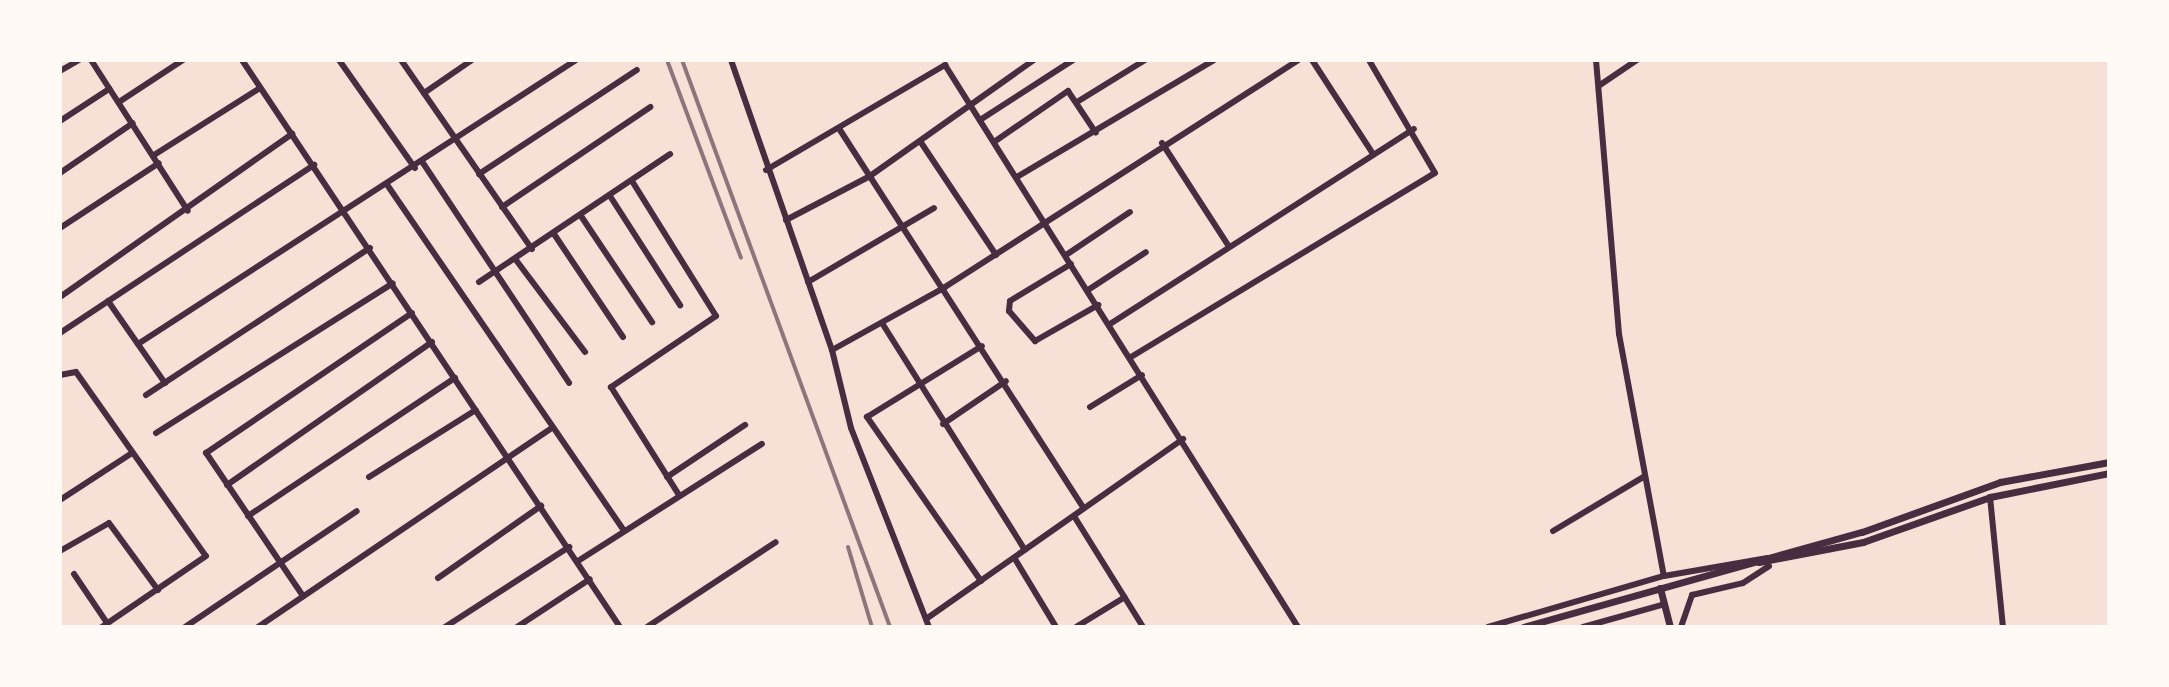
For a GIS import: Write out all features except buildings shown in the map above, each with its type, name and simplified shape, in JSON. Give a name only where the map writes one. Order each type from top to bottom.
[{"type":"street","points":[[60,71],[79,60]]},
{"type":"street","points":[[91,60],[188,211]]},
{"type":"street","points":[[119,102],[183,60]]},
{"type":"street","points":[[242,60],[569,547],[617,626]]},
{"type":"street","points":[[339,60],[415,168]]},
{"type":"street","points":[[402,60],[532,249]]},
{"type":"street","points":[[424,93],[472,60]]},
{"type":"street","points":[[138,344],[347,214],[576,60]]},
{"type":"street","points":[[731,60],[766,170],[832,350],[851,428],[928,623],[981,581],[1183,439]]},
{"type":"street","points":[[786,220],[870,176],[1034,60]]},
{"type":"street","points":[[980,120],[1073,60]]},
{"type":"street","points":[[1077,102],[1145,60]]},
{"type":"street","points":[[1017,177],[1096,133],[1214,60]]},
{"type":"street","points":[[832,350],[945,287],[1162,143],[1298,60]]},
{"type":"street","points":[[1312,60],[1373,154]]},
{"type":"street","points":[[1131,357],[1435,173],[1414,129],[1369,60]]},
{"type":"street","points":[[1605,60],[1597,63],[1619,334],[1664,576]]},
{"type":"street","points":[[1600,85],[1637,60]]},
{"type":"street","points":[[766,170],[840,130],[939,64],[970,104],[1017,177],[1298,627]]},
{"type":"street","points":[[479,174],[637,70]]},
{"type":"street","points":[[154,155],[260,88]]},
{"type":"street","points":[[60,121],[109,89]]},
{"type":"street","points":[[994,142],[1064,92],[1077,102],[1096,133]]},
{"type":"street","points":[[502,207],[650,107]]},
{"type":"street","points":[[60,173],[133,123]]},
{"type":"street","points":[[1110,324],[1228,245],[1414,129]]},
{"type":"street","points":[[840,130],[870,176],[907,223],[1084,508]]},
{"type":"street","points":[[60,297],[188,211],[292,134]]},
{"type":"street","points":[[920,141],[996,255]]},
{"type":"street","points":[[1162,143],[1228,245]]},
{"type":"street","points":[[479,282],[497,273],[670,154]]},
{"type":"street","points":[[60,228],[159,163]]},
{"type":"street","points":[[423,163],[569,383]]},
{"type":"street","points":[[60,333],[314,165]]},
{"type":"street","points":[[632,181],[716,316],[611,387],[679,495]]},
{"type":"street","points":[[388,186],[550,429],[623,529]]},
{"type":"street","points":[[610,196],[680,305]]},
{"type":"street","points":[[808,282],[934,208]]},
{"type":"street","points":[[1066,255],[1130,212]]},
{"type":"street","points":[[581,216],[652,322]]},
{"type":"street","points":[[554,234],[623,337]]},
{"type":"street","points":[[146,395],[370,248]]},
{"type":"street","points":[[1088,290],[1146,252]]},
{"type":"street","points":[[516,260],[585,352]]},
{"type":"street","points":[[1071,264],[1010,301],[1009,311],[1035,341],[1098,305]]},
{"type":"street","points":[[156,433],[393,283]]},
{"type":"street","points":[[108,301],[165,383]]},
{"type":"street","points":[[303,596],[227,485],[208,449],[412,313]]},
{"type":"street","points":[[882,323],[1025,550]]},
{"type":"street","points":[[227,485],[432,342]]},
{"type":"street","points":[[851,428],[982,346]]},
{"type":"street","points":[[60,375],[76,372],[206,556],[105,625],[74,574]]},
{"type":"street","points":[[1090,407],[1142,375]]},
{"type":"street","points":[[248,516],[455,378]]},
{"type":"street","points":[[943,424],[1006,381]]},
{"type":"street","points":[[369,477],[476,410]]},
{"type":"street","points":[[867,417],[981,581]]},
{"type":"street","points":[[667,477],[745,425]]},
{"type":"street","points":[[258,627],[550,429]]},
{"type":"street","points":[[578,561],[623,529],[762,444]]},
{"type":"street","points":[[60,500],[132,453]]},
{"type":"street","points":[[1523,627],[1660,588],[1769,562],[1989,485],[2109,462]]},
{"type":"street","points":[[2063,469],[2066,480]]},
{"type":"street","points":[[1488,627],[1664,576],[1769,562],[1990,497],[2109,473]]},
{"type":"street","points":[[1553,531],[1645,476]]},
{"type":"street","points":[[1990,497],[2003,627]]},
{"type":"street","points":[[438,578],[541,506]]},
{"type":"street","points":[[185,627],[357,511]]},
{"type":"street","points":[[1074,516],[1143,627]]},
{"type":"street","points":[[60,551],[109,523],[158,590]]},
{"type":"street","points":[[647,627],[776,542]]},
{"type":"street","points":[[445,627],[569,547]]},
{"type":"street","points":[[1015,559],[1056,627]]},
{"type":"street","points":[[1681,627],[1692,595],[1743,583],[1769,562]]},
{"type":"street","points":[[517,627],[590,579]]},
{"type":"street","points":[[1660,588],[1670,627]]},
{"type":"street","points":[[1076,627],[1125,597]]},
{"type":"street","points":[[1583,627],[1662,605]]},
{"type":"railway","points":[[667,60],[741,258]]},
{"type":"railway","points":[[682,60],[890,627]]},
{"type":"railway","points":[[848,547],[872,627]]}]
